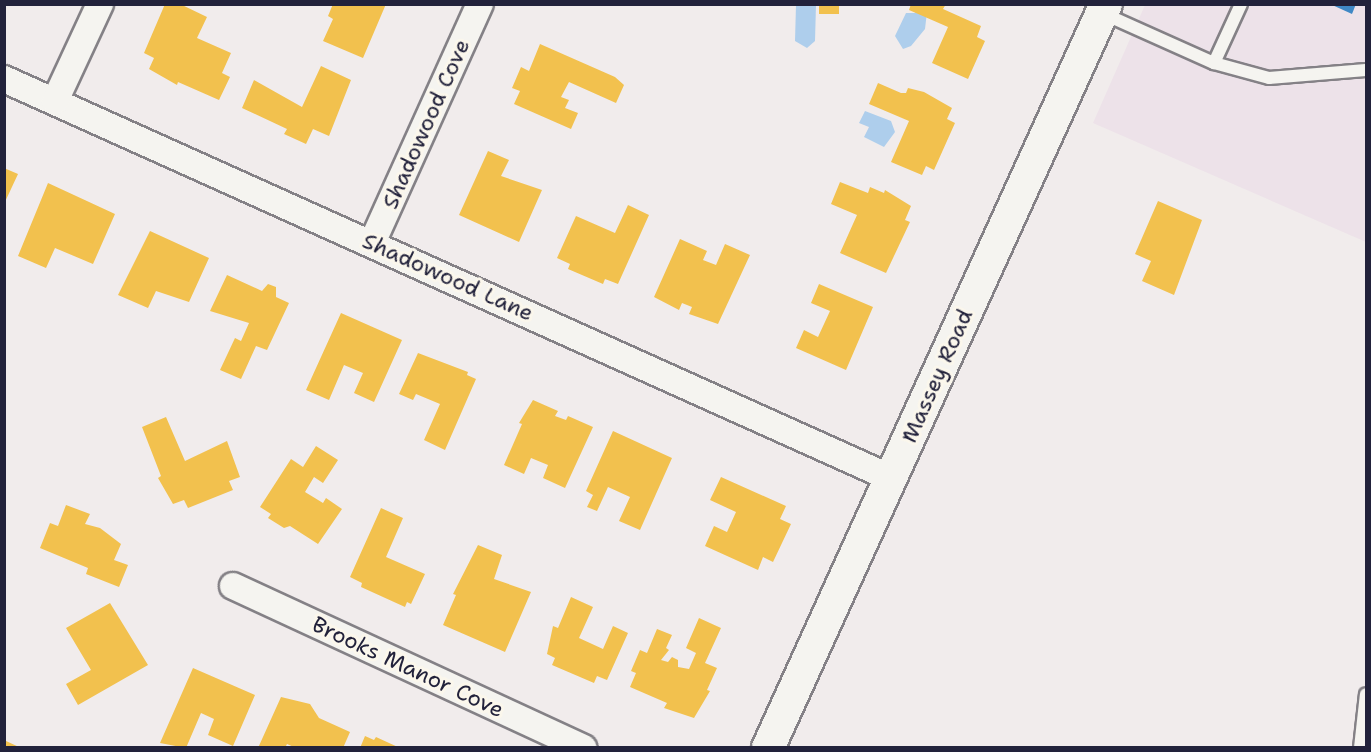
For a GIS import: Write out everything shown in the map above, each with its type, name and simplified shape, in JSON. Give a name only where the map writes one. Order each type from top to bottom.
[{"type":"street","points":[[55,100],[100,4]]},
{"type":"street","name":"Shadowood Cove","points":[[372,243],[480,4]]},
{"type":"street","name":"Massey Road","points":[[768,747],[1104,9]]},
{"type":"street","name":"Shadowood Lane","points":[[4,79],[891,478]]},
{"type":"street","name":"Brooks Manor Cove","points":[[233,586],[583,747]]},
{"type":"lane","points":[[1214,63],[1241,4]]},
{"type":"lane","points":[[1104,9],[1214,63],[1279,79],[1366,70]]},
{"type":"lane","points":[[1360,747],[1366,694]]},
{"type":"shaded area","points":[[1145,5],[1366,5],[1366,242],[1093,123]]},
{"type":"water","points":[[796,5],[816,5],[815,41],[807,48],[795,41]]},
{"type":"water","points":[[919,7],[927,12],[925,29],[911,46],[903,49],[895,36],[906,13],[915,13]]},
{"type":"water","points":[[865,111],[891,121],[895,132],[884,147],[864,137],[869,127],[859,123]]},
{"type":"building: Homes","points":[[165,4],[180,4],[207,17],[197,38],[231,53],[222,73],[230,77],[219,100],[178,82],[177,85],[149,69],[154,58],[144,53]]},
{"type":"building: Homes","points":[[333,4],[386,4],[363,58],[323,41],[333,19],[328,16]]},
{"type":"building: Homes","points":[[819,4],[839,4],[839,14],[819,14]]},
{"type":"building: Homes","points":[[911,4],[946,4],[943,9],[981,26],[977,37],[985,41],[968,79],[932,63],[948,27],[909,10]]},
{"type":"building: Homes","points":[[540,44],[615,77],[624,85],[616,103],[569,82],[561,97],[569,100],[565,108],[578,113],[571,129],[514,104],[520,91],[512,88],[521,67],[529,71]]},
{"type":"building: Homes","points":[[321,66],[351,80],[329,136],[313,129],[306,144],[284,134],[287,129],[242,108],[254,80],[302,107]]},
{"type":"building: Homes","points":[[878,83],[901,93],[906,93],[908,88],[924,92],[952,108],[947,119],[955,123],[934,170],[926,166],[922,175],[891,162],[909,121],[869,104]]},
{"type":"building: Homes","points":[[488,151],[509,160],[501,176],[542,190],[519,242],[459,215]]},
{"type":"building: Homes","points":[[4,168],[18,174],[4,204]]},
{"type":"building: Homes","points":[[840,182],[868,193],[870,187],[884,193],[885,190],[911,206],[905,220],[910,222],[886,273],[840,253],[857,215],[831,204]]},
{"type":"building: Homes","points":[[48,183],[115,214],[93,264],[55,248],[46,268],[18,256]]},
{"type":"building: Homes","points":[[1158,201],[1202,220],[1174,295],[1142,281],[1151,261],[1135,254]]},
{"type":"building: Homes","points":[[628,205],[649,215],[618,284],[605,279],[603,284],[568,269],[570,264],[557,258],[576,216],[615,233]]},
{"type":"building: Homes","points":[[150,231],[209,258],[189,302],[156,291],[148,308],[118,295]]},
{"type":"building: Homes","points":[[680,239],[707,251],[703,260],[716,265],[725,244],[750,255],[718,324],[689,314],[692,307],[682,303],[679,310],[654,297]]},
{"type":"building: Homes","points":[[227,275],[262,291],[268,284],[276,287],[276,297],[289,303],[267,350],[256,346],[241,379],[220,370],[235,338],[241,341],[249,323],[210,311]]},
{"type":"building: Homes","points":[[819,284],[873,307],[846,370],[796,348],[804,330],[818,337],[830,311],[811,303]]},
{"type":"building: Homes","points":[[341,313],[402,340],[374,402],[354,393],[363,373],[344,365],[329,400],[306,390]]},
{"type":"building: Homes","points":[[418,353],[468,372],[467,375],[476,379],[445,450],[424,440],[440,404],[416,394],[413,400],[399,394]]},
{"type":"building: Homes","points":[[533,400],[558,411],[555,416],[566,420],[568,416],[593,427],[565,488],[543,478],[548,465],[531,458],[524,474],[504,465],[522,424],[519,423]]},
{"type":"building: Homes","points":[[166,417],[185,461],[227,441],[240,477],[229,481],[233,490],[188,508],[184,500],[173,504],[158,478],[161,476],[142,427]]},
{"type":"building: Homes","points":[[613,431],[672,458],[640,530],[619,521],[630,497],[608,487],[597,511],[587,507],[593,495],[586,491]]},
{"type":"building: Homes","points":[[316,446],[338,460],[323,483],[314,477],[305,492],[323,503],[326,498],[342,509],[318,544],[290,526],[284,528],[268,518],[271,514],[260,507],[291,459],[303,467]]},
{"type":"building: Homes","points":[[721,477],[786,506],[780,519],[791,524],[773,562],[763,557],[758,570],[705,546],[714,526],[727,532],[736,512],[710,500]]},
{"type":"building: Homes","points":[[66,505],[90,514],[85,524],[100,528],[121,544],[114,560],[128,565],[119,587],[86,574],[88,568],[40,548],[50,523],[58,526]]},
{"type":"building: Homes","points":[[381,508],[403,518],[386,557],[425,574],[411,604],[407,602],[405,607],[361,587],[362,583],[350,577]]},
{"type":"building: Homes","points":[[478,545],[502,555],[494,579],[531,592],[505,652],[443,625],[456,595],[453,594]]},
{"type":"building: Homes","points":[[571,597],[593,607],[579,638],[603,649],[613,626],[628,633],[607,680],[597,676],[594,683],[552,665],[555,658],[547,654],[553,626],[558,628]]},
{"type":"building: Homes","points":[[110,603],[148,665],[78,705],[66,684],[91,670],[66,628]]},
{"type":"building: Homes","points":[[699,618],[721,628],[705,663],[717,668],[707,690],[710,691],[694,718],[664,708],[667,703],[630,687],[636,673],[631,671],[640,650],[647,653],[657,629],[672,635],[666,648],[669,650],[661,660],[668,662],[672,657],[678,660],[678,667],[689,669],[696,653],[686,648]]},
{"type":"building: Homes","points":[[193,668],[255,695],[233,746],[208,735],[214,719],[201,713],[186,748],[160,743]]},
{"type":"building: Homes","points":[[281,697],[310,704],[319,718],[350,732],[343,748],[296,748],[287,744],[285,748],[258,748]]},
{"type":"building: Homes","points":[[365,736],[374,740],[376,737],[400,748],[360,748]]},
{"type":"building: Homes","points":[[4,740],[21,748],[4,748]]},
{"type":"building: Schools","points":[[1330,4],[1356,4],[1352,14]]}]
